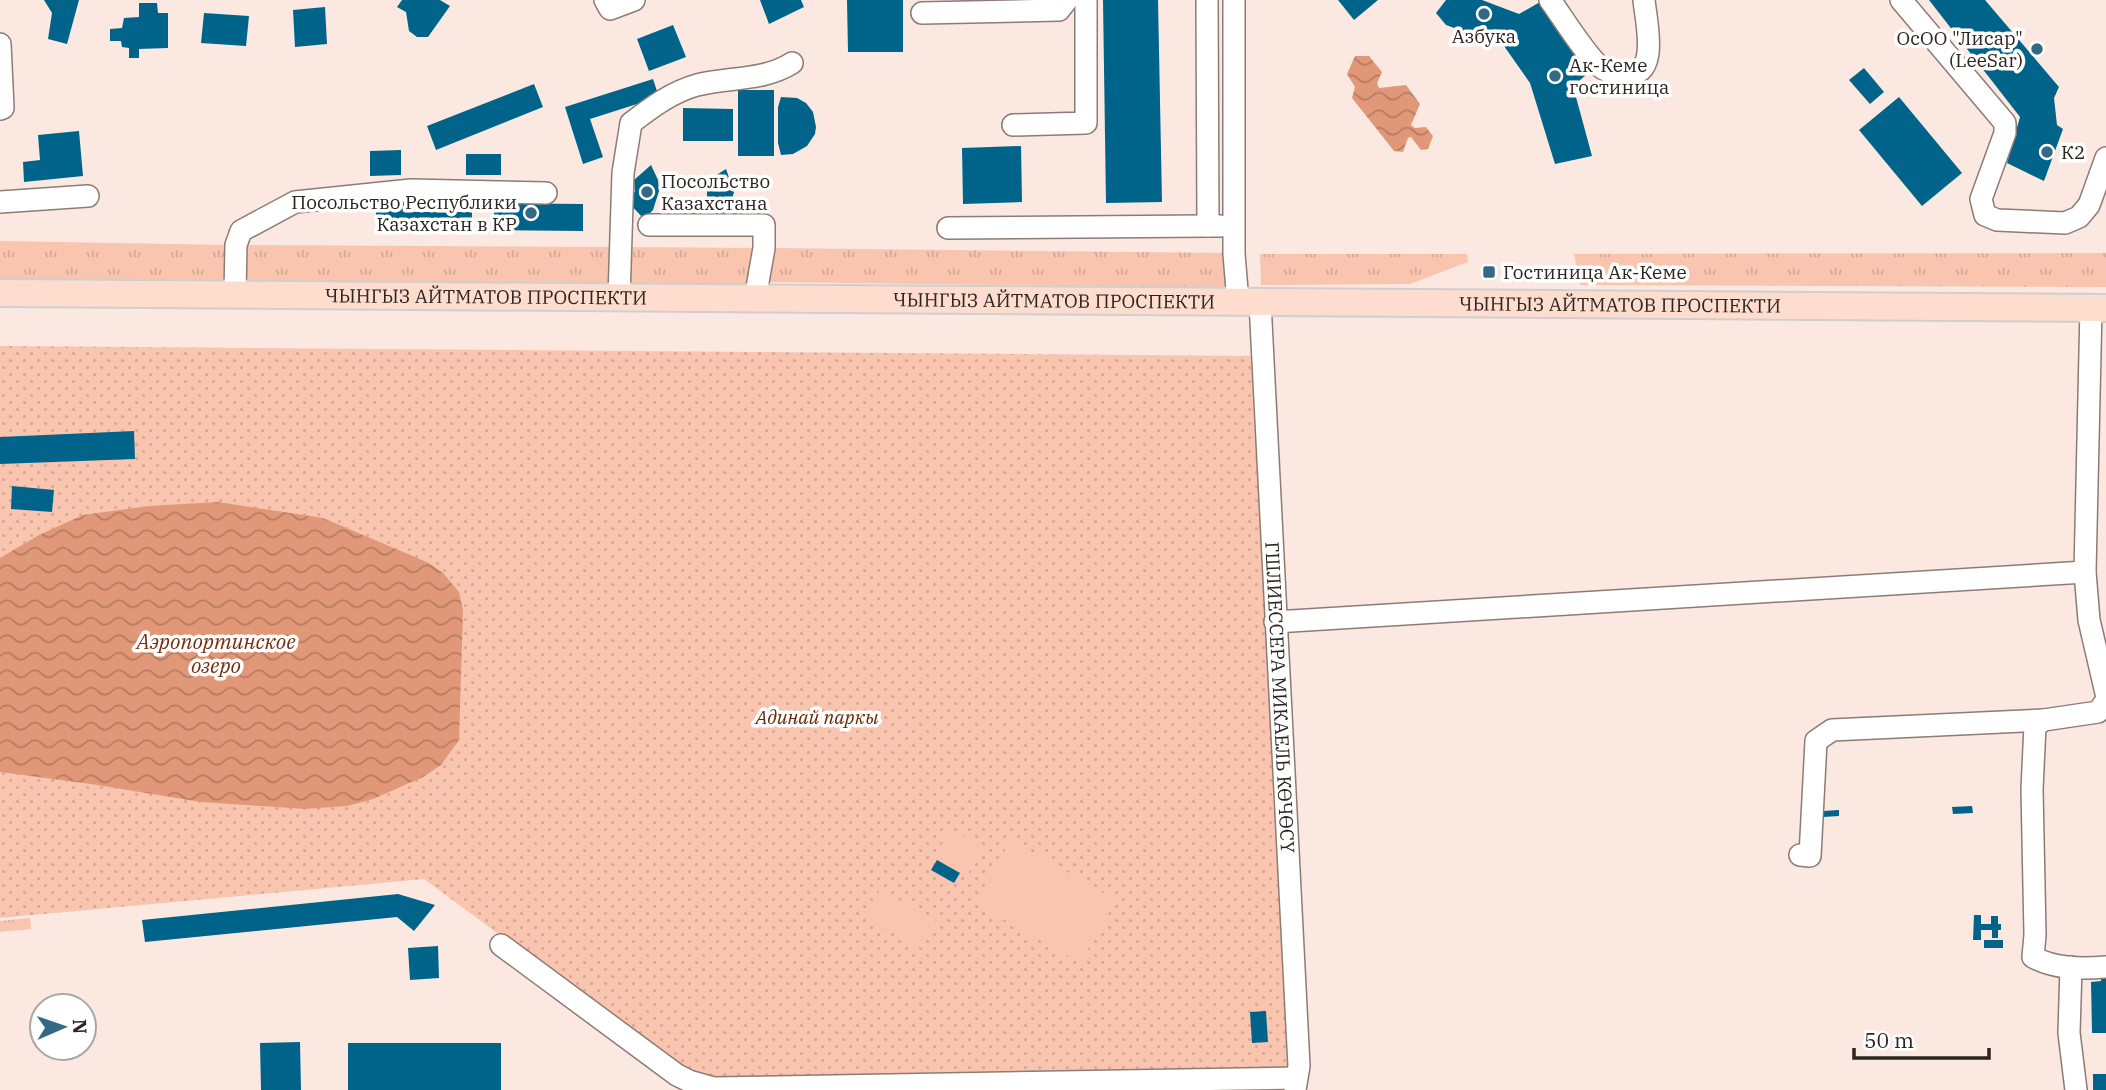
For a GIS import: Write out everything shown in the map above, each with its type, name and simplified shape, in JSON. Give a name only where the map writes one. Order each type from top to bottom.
[{"type":"main road","name":"ЧЫНГЫЗ АЙТМАТОВ ПРОСПЕКТИ","points":[[0,293],[2098,308]]},
{"type":"street","points":[[605,0],[610,9],[635,0]]},
{"type":"street","points":[[922,13],[1059,10],[1067,0]]},
{"type":"street","points":[[1013,125],[1086,123],[1086,0]]},
{"type":"street","points":[[1208,0],[1208,226]]},
{"type":"street","name":"ГШЛИЕССЕРА МИКАЕЛЬ КӨЧӨСҮ","points":[[1234,0],[1234,226],[1249,302],[1275,622],[1299,1066],[1295,1084]]},
{"type":"street","points":[[1550,0],[1599,66],[1615,74],[1628,76],[1639,72],[1646,65],[1649,54],[1644,0]]},
{"type":"street","points":[[1901,0],[2005,123],[2005,133],[1981,199],[1984,215],[1997,220],[2065,223],[2079,217],[2090,205],[2106,158]]},
{"type":"street","points":[[0,44],[4,108],[0,109]]},
{"type":"street","points":[[619,298],[622,173],[632,123],[662,99],[697,86],[777,73],[792,63]]},
{"type":"street","points":[[235,294],[236,245],[242,231],[295,202],[411,190],[546,193]]},
{"type":"street","points":[[0,202],[88,196]]},
{"type":"street","points":[[649,225],[764,225],[764,248],[755,299]]},
{"type":"street","points":[[948,228],[1234,226]]},
{"type":"street","points":[[2098,308],[2085,572],[2089,620],[2106,693]]},
{"type":"street","points":[[1275,622],[2085,572]]},
{"type":"street","points":[[1800,855],[1810,856],[1816,741],[1832,730],[2044,720],[2098,712],[2106,701]]},
{"type":"street","points":[[2044,720],[2035,726],[2032,778],[2035,936],[2032,957],[2043,963],[2080,969],[2106,967]]},
{"type":"street","points":[[501,945],[677,1075],[714,1088],[1295,1084]]},
{"type":"street","points":[[2071,967],[2069,1033],[2076,1090]]},
{"type":"green space","points":[[0,241],[230,245],[227,286],[0,283]]},
{"type":"green space","points":[[245,245],[616,247],[614,286],[244,283]]},
{"type":"green space","points":[[629,247],[758,248],[750,287],[626,285]]},
{"type":"green space","points":[[769,248],[1228,253],[1227,288],[766,282]]},
{"type":"green space","points":[[2106,253],[2106,287],[1580,285],[1574,254]]},
{"type":"green space","points":[[1260,254],[1467,254],[1468,262],[1410,284],[1261,285]]},
{"type":"green space","name":"Адинай паркы","points":[[0,346],[1256,356],[1290,1070],[721,1081],[687,1073],[424,879],[0,918]]},
{"type":"green space","points":[[950,829],[983,847],[966,877],[934,859]]},
{"type":"green space","points":[[1011,840],[1116,900],[1080,963],[975,903]]},
{"type":"green space","points":[[880,890],[936,920],[921,948],[865,917]]},
{"type":"green space","points":[[30,918],[31,929],[0,932],[0,921]]},
{"type":"water","points":[[1355,56],[1369,56],[1382,72],[1377,83],[1379,88],[1406,85],[1420,104],[1411,125],[1415,128],[1426,127],[1433,136],[1428,149],[1421,150],[1411,137],[1408,138],[1403,152],[1394,151],[1352,98],[1355,87],[1347,74]]},
{"type":"water","name":"Аэропортинское озеро","points":[[218,502],[323,518],[429,563],[443,573],[459,592],[463,611],[459,740],[441,765],[423,777],[373,799],[347,806],[305,809],[201,802],[0,772],[0,558],[39,535],[83,515],[149,506]]},
{"type":"building","points":[[44,0],[79,0],[67,44],[48,39],[52,13]]},
{"type":"building","points":[[402,0],[440,0],[450,6],[428,37],[417,37],[409,31],[406,12],[397,7]]},
{"type":"building","points":[[760,0],[801,0],[804,7],[769,24]]},
{"type":"building","points":[[847,0],[903,0],[903,52],[848,52]]},
{"type":"building","points":[[1103,0],[1158,0],[1162,202],[1106,203]]},
{"type":"building","points":[[1338,0],[1378,0],[1354,20]]},
{"type":"building","name":"Ак-Кеме гостиница","points":[[1446,0],[1482,0],[1519,14],[1540,2],[1593,69],[1573,86],[1592,156],[1555,164],[1530,83],[1504,46],[1446,25],[1436,13]]},
{"type":"building","points":[[1929,0],[1985,0],[2059,87],[2054,98],[2057,125],[2063,129],[2044,181],[2007,163],[2020,117]]},
{"type":"building","points":[[139,3],[157,3],[158,13],[168,13],[168,48],[139,49],[139,58],[129,58],[129,48],[122,47],[121,41],[110,41],[110,29],[122,28],[124,18],[139,17]]},
{"type":"building","points":[[325,7],[327,44],[295,47],[293,10]]},
{"type":"building","points":[[204,13],[249,16],[246,46],[201,43]]},
{"type":"building","points":[[673,25],[686,57],[649,71],[637,39]]},
{"type":"building","points":[[1864,68],[1884,92],[1870,104],[1849,80]]},
{"type":"building","points":[[653,79],[659,97],[590,119],[603,157],[583,164],[565,107]]},
{"type":"building","points":[[534,84],[543,107],[436,150],[427,126]]},
{"type":"building","points":[[738,90],[774,90],[774,156],[738,156]]},
{"type":"building","points":[[781,97],[797,98],[806,103],[813,112],[815,134],[807,146],[793,154],[781,155],[778,143],[778,107]]},
{"type":"building","points":[[1899,97],[1962,173],[1922,206],[1859,130]]},
{"type":"building","points":[[683,108],[733,109],[733,141],[683,141]]},
{"type":"building","points":[[79,131],[83,176],[24,182],[23,162],[40,160],[38,135]]},
{"type":"building","points":[[1021,146],[1022,202],[963,204],[962,148]]},
{"type":"building","points":[[401,150],[401,175],[370,176],[370,151]]},
{"type":"building","points":[[466,154],[501,154],[501,175],[466,175]]},
{"type":"building","name":"Посольство Казахстана","points":[[651,165],[658,180],[659,191],[653,210],[644,219],[628,202],[629,193],[635,192],[634,180]]},
{"type":"building","points":[[726,169],[734,192],[727,217],[707,202],[707,181]]},
{"type":"building","points":[[376,195],[406,195],[406,212],[472,212],[472,230],[376,230]]},
{"type":"building","points":[[494,203],[583,204],[583,231],[494,230]]},
{"type":"building","points":[[134,431],[135,459],[0,464],[0,437]]},
{"type":"building","points":[[12,486],[54,490],[52,512],[11,509]]},
{"type":"building","points":[[1972,806],[1973,813],[1953,814],[1952,807]]},
{"type":"building","points":[[1839,810],[1839,816],[1823,817],[1823,811]]},
{"type":"building","points":[[937,860],[960,873],[954,883],[931,870]]},
{"type":"building","points":[[398,894],[435,905],[414,931],[397,917],[145,942],[142,920]]},
{"type":"building","points":[[1974,915],[1981,915],[1981,924],[1991,924],[1991,916],[1998,916],[2001,930],[1998,930],[1998,938],[1992,938],[1992,930],[1981,930],[1981,940],[1973,940]]},
{"type":"building","points":[[1984,940],[2003,940],[2003,948],[1984,948]]},
{"type":"building","points":[[438,946],[439,978],[410,980],[408,948]]},
{"type":"building","points":[[2106,976],[2106,1033],[2092,1033],[2091,982],[2101,981],[2101,977]]},
{"type":"building","points":[[1266,1011],[1268,1042],[1252,1043],[1250,1012]]},
{"type":"building","points":[[300,1042],[301,1090],[261,1090],[260,1043]]},
{"type":"building","points":[[348,1043],[501,1043],[501,1090],[348,1090]]},
{"type":"building","points":[[2093,1074],[2106,1074],[2106,1090],[2093,1090]]},
{"type":"place","name":"Азбука","points":[[1484,14]]},
{"type":"place","name":"ОсОО \"Лисар\" (LeeSar)","points":[[2037,49]]},
{"type":"place","name":"Ак-Кеме гостиница","points":[[1555,76]]},
{"type":"place","name":"К2","points":[[2047,152]]},
{"type":"place","name":"Посольство Казахстана","points":[[647,192]]},
{"type":"place","name":"Посольство Республики Казахстан в КР","points":[[531,213]]},
{"type":"place","name":"Гостиница Ак-Кеме","points":[[1489,272]]}]
